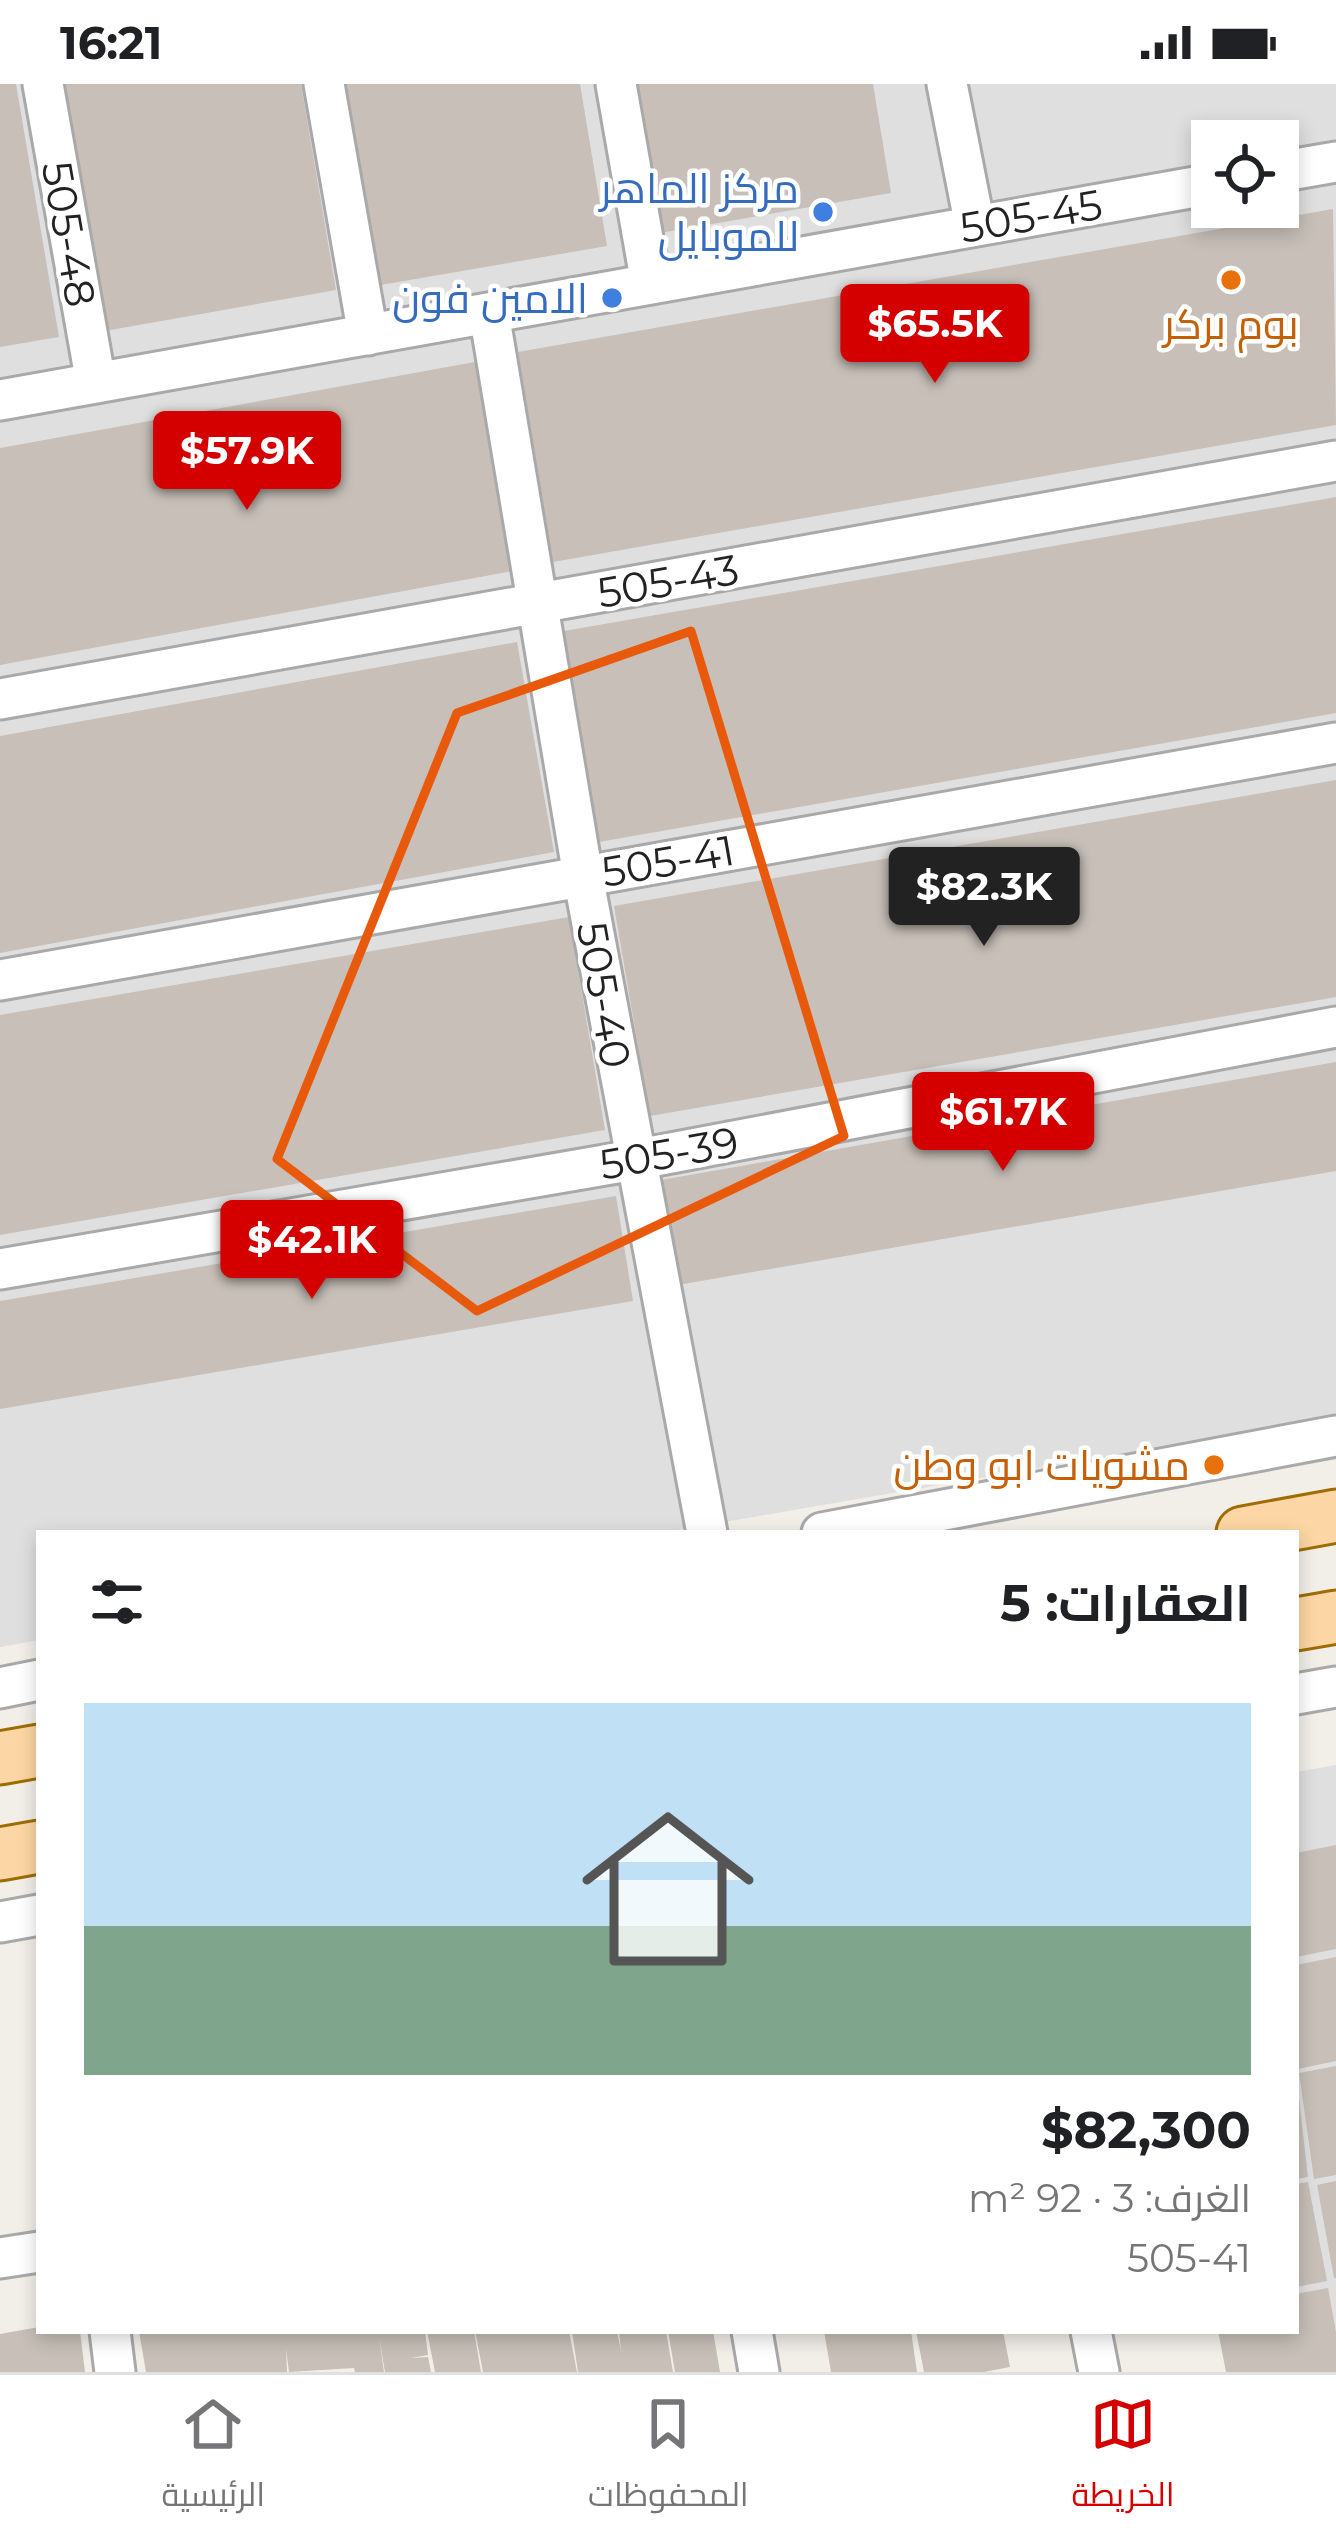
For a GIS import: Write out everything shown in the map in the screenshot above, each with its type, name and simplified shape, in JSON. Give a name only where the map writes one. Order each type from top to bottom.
[{"type":"main road","points":[[1259,1530],[1336,1516]]},
{"type":"main road","points":[[1299,1623],[1336,1617]]},
{"type":"main road","points":[[0,1758],[36,1752]]},
{"type":"main road","points":[[0,1854],[36,1848]]},
{"type":"street","name":"505-48","points":[[43,84],[96,383]]},
{"type":"street","points":[[323,84],[368,335]]},
{"type":"street","points":[[616,84],[651,284]]},
{"type":"street","points":[[947,84],[975,226]]},
{"type":"street","points":[[1299,168],[1336,162]]},
{"type":"street","name":"505-45","points":[[0,400],[1191,188]]},
{"type":"street","name":"505-40","points":[[489,313],[583,876],[706,1530]]},
{"type":"street","name":"505-43","points":[[0,699],[1336,460]]},
{"type":"street","name":"505-41","points":[[0,980],[1336,743]]},
{"type":"street","name":"505-39","points":[[0,1269],[634,1160],[1336,1027]]},
{"type":"street","points":[[838,1530],[1336,1436]]},
{"type":"street","points":[[0,1688],[36,1681]]},
{"type":"street","points":[[1299,1693],[1336,1687]]},
{"type":"street","points":[[0,1922],[36,1916]]},
{"type":"street","points":[[0,2258],[36,2252]]},
{"type":"street","points":[[110,2334],[115,2372]]},
{"type":"street","points":[[753,2334],[759,2372]]},
{"type":"street","points":[[1091,2334],[1099,2372]]},
{"type":"highlighted area","points":[[691,631],[844,1136],[477,1311],[277,1159],[457,713]]},
{"type":"shaded area","points":[[0,84],[1336,84],[1336,1417],[677,1530],[36,1530],[36,1641],[0,1647]]},
{"type":"shaded area","points":[[1336,1765],[1336,2372],[1299,2334],[1299,1771]]},
{"type":"building","points":[[0,84],[16,84],[59,337],[0,347]]},
{"type":"building","points":[[63,84],[301,84],[336,290],[105,331]]},
{"type":"building","points":[[341,84],[580,84],[607,246],[375,286]]},
{"type":"building","points":[[634,84],[873,84],[891,193],[660,233]]},
{"type":"building","points":[[1333,209],[1336,425],[553,562],[518,352],[1225,228],[1299,228],[1299,215]]},
{"type":"building","points":[[475,362],[513,571],[0,665],[0,448]]},
{"type":"building","points":[[1336,497],[1336,713],[599,842],[564,631]]},
{"type":"building","points":[[517,642],[554,852],[0,953],[0,736]]},
{"type":"building","points":[[1336,780],[1336,997],[650,1116],[614,906]]},
{"type":"building","points":[[569,917],[605,1130],[0,1235],[0,1015]]},
{"type":"building","points":[[1336,1062],[1336,1171],[678,1285],[661,1180]]},
{"type":"building","points":[[616,1196],[633,1301],[0,1409],[0,1301]]},
{"type":"building","points":[[1336,1845],[1336,1949],[1299,1956],[1299,1852]]},
{"type":"building","points":[[1336,1957],[1336,2061],[1299,2069],[1299,1964]]},
{"type":"building","points":[[1336,2066],[1336,2175],[1314,2179],[1299,2073]]},
{"type":"building","points":[[1299,2098],[1308,2177],[1299,2178]]},
{"type":"building","points":[[1336,2181],[1336,2278],[1334,2278],[1317,2185]]},
{"type":"building","points":[[1308,2182],[1327,2281],[1299,2286],[1299,2184]]},
{"type":"building","points":[[1328,2288],[1336,2332],[1336,2372],[1226,2372],[1219,2334],[1299,2334],[1299,2293]]},
{"type":"building","points":[[36,2328],[36,2334],[80,2334],[85,2372],[0,2372],[0,2334]]},
{"type":"building","points":[[140,2334],[425,2334],[428,2355],[411,2358],[428,2357],[431,2372],[385,2372],[379,2337],[384,2372],[355,2372],[354,2368],[289,2372],[286,2349],[287,2372],[146,2372]]},
{"type":"building","points":[[428,2334],[475,2334],[481,2372],[435,2372]]},
{"type":"building","points":[[476,2334],[570,2334],[577,2372],[483,2372]]},
{"type":"building","points":[[572,2334],[618,2334],[621,2351],[619,2334],[667,2334],[673,2372],[578,2372]]},
{"type":"building","points":[[669,2334],[714,2334],[720,2372],[675,2372]]},
{"type":"building","points":[[825,2334],[911,2334],[917,2372],[831,2372]]},
{"type":"building","points":[[917,2334],[1004,2334],[1010,2367],[924,2372]]},
{"type":"place","name":"مركز الماهر للموبايل","points":[[823,212]]},
{"type":"place","name":"بوم بركر","points":[[1231,280]]},
{"type":"place","name":"الامين فون","points":[[612,298]]},
{"type":"place","name":"مشويات ابو وطن","points":[[1214,1465]]}]
